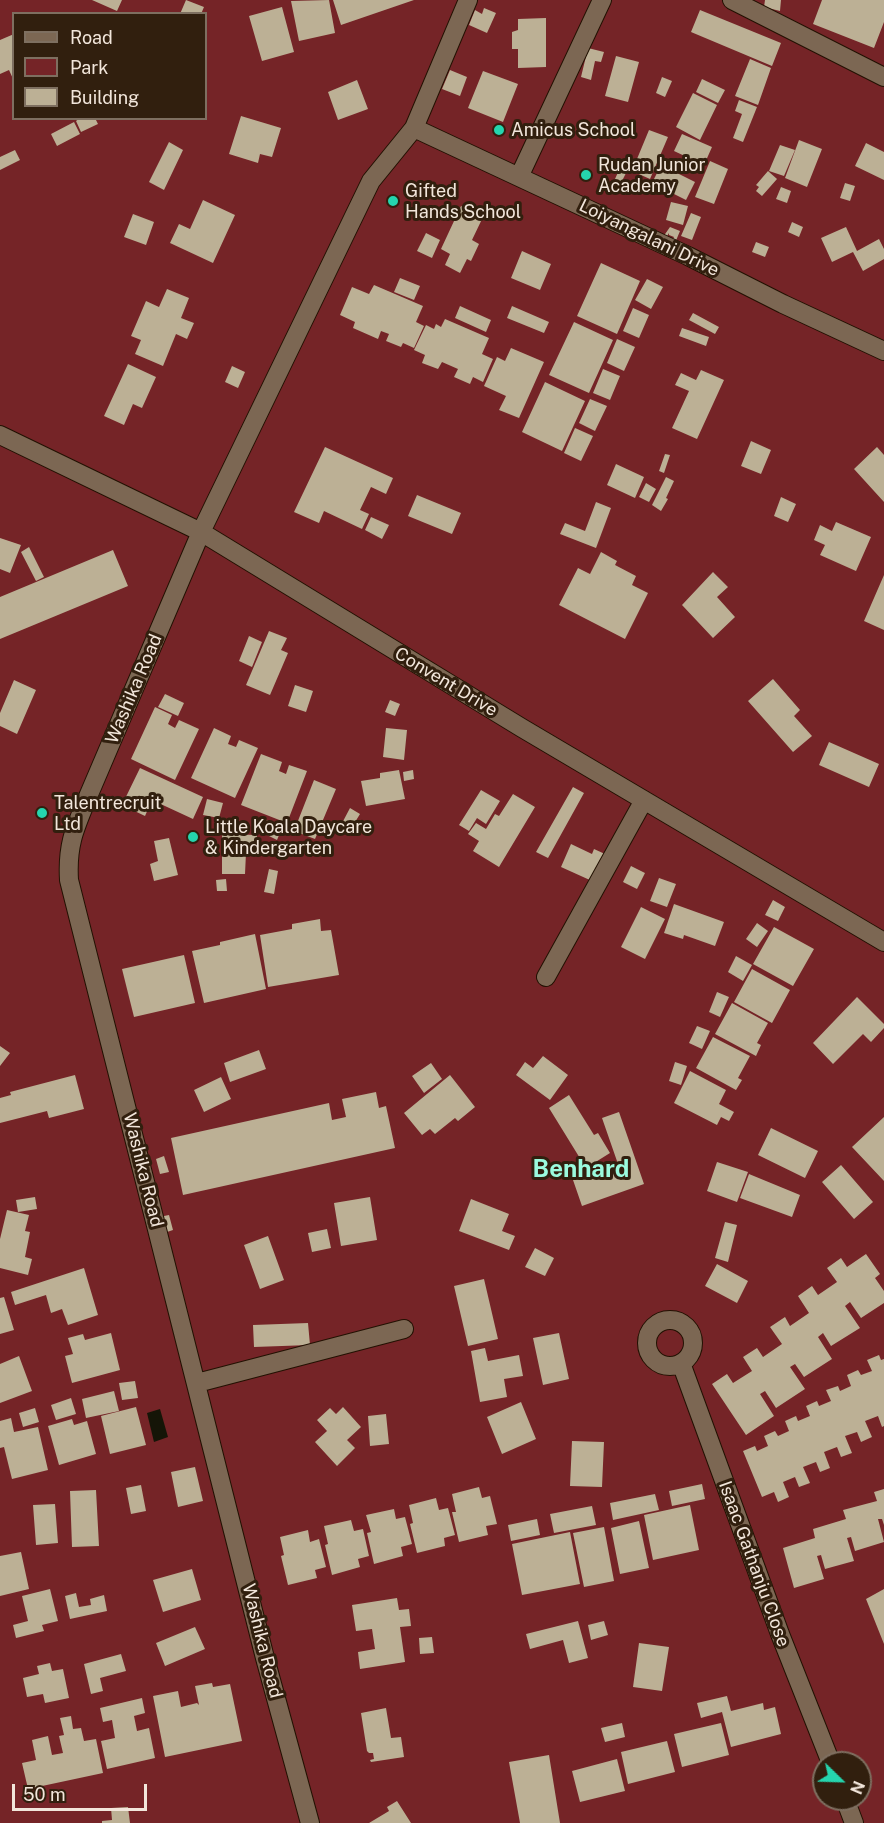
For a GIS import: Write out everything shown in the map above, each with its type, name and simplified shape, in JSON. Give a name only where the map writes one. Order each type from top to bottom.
[{"type":"street","points":[[201,532],[371,181],[414,129],[468,0]]},
{"type":"street","points":[[519,177],[602,0]]},
{"type":"street","points":[[732,0],[884,77]]},
{"type":"street","name":"Loiyangalani Drive","points":[[414,129],[688,256],[884,351]]},
{"type":"street","name":"Convent Drive","points":[[0,435],[201,532],[884,942]]},
{"type":"street","name":"Washika Road","points":[[201,532],[87,799],[72,836],[67,857],[69,880],[265,1658],[310,1823]]},
{"type":"street","points":[[546,977],[644,800]]},
{"type":"street","points":[[197,1383],[404,1329]]},
{"type":"street","name":"Isaac Gathanju Close","points":[[681,1363],[780,1634],[826,1751]]},
{"type":"green space","points":[[0,0],[835,0],[884,21],[884,1823],[0,1823]]},
{"type":"shaded area","points":[[160,1409],[168,1437],[154,1442],[147,1413]]},
{"type":"building","points":[[92,0],[122,0],[117,11]]},
{"type":"building","points":[[186,0],[204,7],[202,12],[181,12]]},
{"type":"building","points":[[329,0],[335,33],[299,41],[291,1]]},
{"type":"building","points":[[333,0],[414,0],[341,25]]},
{"type":"building","points":[[765,0],[781,0],[780,11],[764,7]]},
{"type":"building","points":[[822,0],[884,0],[884,22],[874,48],[813,24]]},
{"type":"building","points":[[282,7],[294,52],[262,61],[249,16]]},
{"type":"building","points":[[484,8],[496,13],[487,33],[469,25],[475,10],[482,14]]},
{"type":"building","points":[[700,10],[781,43],[772,66],[691,32]]},
{"type":"building","points":[[546,18],[546,67],[518,68],[518,49],[512,49],[512,32],[518,30],[518,19]]},
{"type":"building","points":[[12,35],[12,77],[9,70],[0,74],[0,40]]},
{"type":"building","points":[[588,48],[604,52],[601,62],[595,61],[591,80],[581,77]]},
{"type":"building","points":[[616,56],[639,62],[628,102],[605,96]]},
{"type":"building","points":[[750,59],[771,68],[758,105],[735,96]]},
{"type":"building","points":[[450,70],[467,77],[460,96],[442,89]]},
{"type":"building","points":[[483,71],[518,84],[503,122],[468,108]]},
{"type":"building","points":[[662,77],[672,81],[665,97],[656,93]]},
{"type":"building","points":[[702,79],[725,90],[718,103],[696,92]]},
{"type":"building","points":[[357,80],[368,109],[338,120],[328,92]]},
{"type":"building","points":[[693,93],[717,105],[700,140],[676,127]]},
{"type":"building","points":[[739,100],[757,107],[743,142],[733,138],[742,114],[735,111]]},
{"type":"building","points":[[241,116],[281,128],[272,157],[260,154],[258,163],[229,154]]},
{"type":"building","points":[[96,120],[98,124],[81,132],[76,121]]},
{"type":"building","points":[[74,122],[80,134],[57,146],[51,134]]},
{"type":"building","points":[[649,130],[668,137],[650,179],[632,171]]},
{"type":"building","points":[[682,134],[712,147],[704,165],[674,151]]},
{"type":"building","points":[[799,140],[822,149],[807,187],[785,178]]},
{"type":"building","points":[[169,142],[183,150],[164,190],[149,182]]},
{"type":"building","points":[[866,143],[884,152],[884,180],[855,166]]},
{"type":"building","points":[[780,145],[795,150],[784,176],[769,171]]},
{"type":"building","points":[[15,150],[20,160],[0,170],[0,157]]},
{"type":"building","points":[[710,161],[728,169],[714,204],[695,197]]},
{"type":"building","points":[[661,165],[695,182],[686,200],[652,183]]},
{"type":"building","points":[[619,170],[626,173],[617,191],[611,188]]},
{"type":"building","points":[[768,171],[777,179],[762,196],[756,191],[759,187],[756,185]]},
{"type":"building","points":[[845,183],[855,186],[850,201],[840,198]]},
{"type":"building","points":[[781,187],[791,191],[787,203],[776,199]]},
{"type":"building","points":[[203,200],[235,215],[213,263],[170,243],[179,224],[190,229]]},
{"type":"building","points":[[671,202],[688,206],[683,225],[666,220]]},
{"type":"building","points":[[461,206],[483,217],[472,240],[479,244],[471,261],[467,259],[460,273],[445,265],[450,254],[441,249]]},
{"type":"building","points":[[691,213],[701,217],[692,240],[681,236]]},
{"type":"building","points":[[133,214],[154,222],[146,245],[124,237]]},
{"type":"building","points":[[792,222],[803,227],[799,237],[788,232]]},
{"type":"building","points":[[670,227],[680,231],[675,243],[672,241],[674,237],[669,233],[666,238],[663,237]]},
{"type":"building","points":[[846,227],[857,251],[879,239],[884,249],[884,259],[863,271],[853,252],[832,262],[821,238]]},
{"type":"building","points":[[426,233],[440,240],[432,258],[417,251]]},
{"type":"building","points":[[756,242],[769,247],[765,257],[752,252]]},
{"type":"building","points":[[522,251],[551,264],[540,290],[511,278]]},
{"type":"building","points":[[601,263],[640,281],[617,334],[577,316]]},
{"type":"building","points":[[400,278],[420,286],[414,300],[394,292]]},
{"type":"building","points":[[647,279],[663,287],[651,309],[635,300]]},
{"type":"building","points":[[374,285],[423,306],[416,322],[424,326],[414,348],[403,343],[401,347],[386,341],[389,334],[381,331],[378,339],[353,328],[355,322],[340,315],[352,287],[369,294]]},
{"type":"building","points":[[167,289],[189,298],[181,318],[194,323],[187,339],[176,334],[163,366],[135,354],[141,340],[131,336],[146,301],[159,307]]},
{"type":"building","points":[[460,306],[491,320],[486,332],[455,318]]},
{"type":"building","points":[[512,306],[549,322],[544,333],[507,318]]},
{"type":"building","points":[[633,308],[649,315],[639,338],[623,331]]},
{"type":"building","points":[[693,313],[719,327],[715,334],[689,320]]},
{"type":"building","points":[[445,319],[489,338],[482,354],[493,359],[483,382],[473,377],[470,384],[454,377],[458,369],[442,362],[438,369],[422,363],[425,355],[414,350],[426,325],[434,329],[436,324],[441,327]]},
{"type":"building","points":[[574,322],[613,340],[589,393],[549,375]]},
{"type":"building","points":[[682,328],[709,337],[706,346],[679,336]]},
{"type":"building","points":[[617,339],[635,347],[624,371],[607,363]]},
{"type":"building","points":[[511,348],[544,362],[519,418],[499,410],[506,396],[484,386],[497,357],[505,361]]},
{"type":"building","points":[[128,364],[156,377],[142,408],[133,404],[124,425],[104,416]]},
{"type":"building","points":[[232,366],[245,372],[238,388],[225,382]]},
{"type":"building","points":[[603,369],[620,376],[610,400],[593,393]]},
{"type":"building","points":[[701,370],[724,380],[697,439],[672,428],[689,391],[675,385],[681,373],[696,380]]},
{"type":"building","points":[[545,382],[585,401],[562,451],[522,432]]},
{"type":"building","points":[[590,399],[607,406],[595,431],[579,423]]},
{"type":"building","points":[[575,428],[593,436],[581,461],[564,453]]},
{"type":"building","points":[[751,441],[771,450],[761,474],[741,466]]},
{"type":"building","points":[[325,447],[393,478],[386,494],[371,487],[360,510],[369,514],[362,529],[324,511],[319,523],[294,512]]},
{"type":"building","points":[[877,447],[884,455],[884,502],[854,469]]},
{"type":"building","points":[[665,454],[670,455],[664,473],[659,471]]},
{"type":"building","points":[[616,464],[644,477],[635,498],[607,485]]},
{"type":"building","points":[[666,477],[674,481],[661,511],[652,505]]},
{"type":"building","points":[[646,483],[656,489],[649,502],[639,497]]},
{"type":"building","points":[[417,495],[461,513],[452,534],[408,516]]},
{"type":"building","points":[[781,497],[796,504],[788,522],[774,516]]},
{"type":"building","points":[[596,502],[611,508],[596,548],[560,534],[565,523],[585,531]]},
{"type":"building","points":[[371,517],[389,525],[382,539],[365,530]]},
{"type":"building","points":[[836,522],[871,537],[856,571],[820,555],[825,545],[814,540],[820,525],[832,531]]},
{"type":"building","points":[[0,538],[21,545],[10,573],[0,569]]},
{"type":"building","points":[[29,547],[44,577],[36,581],[21,552]]},
{"type":"building","points":[[113,550],[128,586],[0,639],[0,597]]},
{"type":"building","points":[[601,552],[617,561],[615,565],[636,576],[632,585],[648,593],[625,639],[559,605],[578,568],[590,574]]},
{"type":"building","points":[[713,572],[728,587],[717,597],[735,617],[713,638],[682,605]]},
{"type":"building","points":[[884,575],[884,630],[864,621]]},
{"type":"building","points":[[269,631],[287,638],[281,650],[288,653],[270,695],[246,685]]},
{"type":"building","points":[[249,636],[262,642],[252,667],[239,661]]},
{"type":"building","points":[[773,679],[800,710],[794,716],[812,736],[793,752],[748,701]]},
{"type":"building","points":[[14,680],[36,690],[17,734],[0,726],[0,713]]},
{"type":"building","points":[[295,685],[313,691],[306,712],[288,706]]},
{"type":"building","points":[[165,694],[184,703],[178,716],[158,707]]},
{"type":"building","points":[[390,700],[400,704],[395,716],[385,712]]},
{"type":"building","points":[[155,707],[172,715],[168,724],[175,728],[179,720],[199,729],[175,780],[131,759]]},
{"type":"building","points":[[214,728],[231,736],[228,744],[236,747],[239,740],[258,748],[235,798],[191,778]]},
{"type":"building","points":[[386,728],[407,730],[404,760],[383,757]]},
{"type":"building","points":[[829,742],[879,764],[869,787],[819,765]]},
{"type":"building","points":[[261,754],[282,762],[279,771],[286,774],[289,765],[307,771],[287,823],[241,805]]},
{"type":"building","points":[[140,768],[203,797],[193,819],[152,800],[145,816],[122,805]]},
{"type":"building","points":[[399,770],[405,799],[366,806],[361,781],[380,778],[380,773]]},
{"type":"building","points":[[413,770],[414,779],[404,781],[403,772]]},
{"type":"building","points":[[314,780],[336,789],[315,839],[294,831]]},
{"type":"building","points":[[573,787],[584,793],[548,858],[536,852]]},
{"type":"building","points":[[481,790],[500,801],[486,824],[477,818],[469,831],[459,825]]},
{"type":"building","points":[[513,794],[535,807],[499,867],[473,851],[479,841],[468,834],[476,823],[486,829],[495,814],[499,816]]},
{"type":"building","points":[[207,799],[223,803],[219,818],[203,815]]},
{"type":"building","points":[[350,808],[360,814],[349,832],[340,827]]},
{"type":"building","points":[[267,820],[282,828],[277,840],[261,832]]},
{"type":"building","points":[[222,834],[257,835],[256,853],[246,853],[245,874],[222,874]]},
{"type":"building","points":[[169,838],[178,875],[154,881],[150,864],[158,861],[154,841]]},
{"type":"building","points":[[571,844],[592,854],[594,849],[605,854],[592,881],[561,867]]},
{"type":"building","points":[[631,866],[645,873],[637,889],[623,882]]},
{"type":"building","points":[[269,869],[278,871],[274,894],[264,892]]},
{"type":"building","points":[[659,878],[676,884],[667,907],[650,901]]},
{"type":"building","points":[[226,879],[227,891],[217,891],[216,880]]},
{"type":"building","points":[[773,900],[785,907],[778,921],[765,915]]},
{"type":"building","points":[[674,904],[724,922],[715,946],[684,935],[683,939],[664,933]]},
{"type":"building","points":[[641,907],[665,919],[645,959],[621,947]]},
{"type":"building","points":[[320,919],[321,931],[331,930],[339,975],[268,987],[260,935],[292,929],[292,924]]},
{"type":"building","points":[[757,923],[768,931],[757,947],[746,939]]},
{"type":"building","points":[[774,927],[814,949],[793,986],[753,964]]},
{"type":"building","points":[[255,934],[266,989],[204,1003],[192,951]]},
{"type":"building","points":[[184,955],[195,1003],[134,1017],[122,969]]},
{"type":"building","points":[[736,956],[752,965],[743,981],[728,972]]},
{"type":"building","points":[[752,969],[790,990],[772,1023],[734,1002]]},
{"type":"building","points":[[717,992],[729,997],[720,1017],[709,1012]]},
{"type":"building","points":[[857,997],[884,1024],[884,1028],[871,1042],[863,1034],[833,1064],[813,1043]]},
{"type":"building","points":[[732,1003],[768,1023],[757,1043],[761,1045],[756,1056],[715,1034]]},
{"type":"building","points":[[697,1026],[710,1031],[702,1049],[689,1043]]},
{"type":"building","points":[[713,1037],[750,1056],[738,1078],[742,1080],[736,1090],[696,1068]]},
{"type":"building","points":[[0,1046],[10,1053],[0,1066]]},
{"type":"building","points":[[259,1050],[266,1069],[230,1082],[224,1063]]},
{"type":"building","points":[[543,1056],[568,1075],[550,1100],[516,1075],[525,1062],[533,1068]]},
{"type":"building","points":[[675,1062],[687,1066],[681,1085],[669,1081]]},
{"type":"building","points":[[431,1063],[442,1079],[424,1093],[412,1076]]},
{"type":"building","points":[[690,1071],[726,1090],[719,1104],[734,1112],[729,1121],[721,1117],[717,1125],[674,1103]]},
{"type":"building","points":[[75,1075],[84,1109],[49,1118],[47,1111],[0,1123],[0,1098],[11,1095],[10,1092]]},
{"type":"building","points":[[450,1075],[475,1107],[458,1121],[455,1118],[435,1134],[430,1129],[422,1135],[404,1113]]},
{"type":"building","points":[[221,1077],[231,1099],[204,1112],[194,1090]]},
{"type":"building","points":[[376,1092],[379,1108],[386,1106],[395,1148],[183,1195],[171,1138],[329,1103],[332,1120],[346,1117],[342,1099]]},
{"type":"building","points":[[569,1095],[594,1135],[598,1133],[610,1153],[586,1168],[549,1108]]},
{"type":"building","points":[[619,1112],[644,1184],[582,1206],[573,1180],[618,1164],[602,1118]]},
{"type":"building","points":[[884,1117],[884,1181],[852,1147]]},
{"type":"building","points":[[771,1128],[818,1151],[805,1178],[758,1155]]},
{"type":"building","points":[[164,1156],[169,1172],[160,1174],[156,1159]]},
{"type":"building","points":[[717,1162],[748,1172],[737,1202],[707,1191]]},
{"type":"building","points":[[841,1165],[873,1202],[854,1219],[822,1182]]},
{"type":"building","points":[[749,1174],[800,1195],[792,1217],[740,1198]]},
{"type":"building","points":[[35,1197],[37,1209],[18,1212],[16,1200]]},
{"type":"building","points":[[370,1197],[377,1240],[341,1246],[334,1203]]},
{"type":"building","points":[[471,1199],[509,1214],[502,1231],[515,1236],[509,1250],[459,1231]]},
{"type":"building","points":[[7,1210],[29,1215],[25,1231],[30,1232],[25,1257],[32,1259],[28,1275],[0,1268],[0,1239]]},
{"type":"building","points":[[169,1215],[173,1230],[164,1233],[159,1217]]},
{"type":"building","points":[[725,1222],[737,1225],[728,1262],[715,1258]]},
{"type":"building","points":[[327,1229],[331,1248],[312,1252],[308,1233]]},
{"type":"building","points":[[268,1236],[284,1280],[260,1289],[244,1245]]},
{"type":"building","points":[[535,1248],[554,1258],[545,1276],[525,1267]]},
{"type":"building","points":[[866,1254],[880,1274],[875,1278],[884,1291],[884,1303],[861,1318],[850,1302],[845,1306],[860,1328],[831,1346],[823,1333],[818,1337],[832,1359],[804,1377],[795,1364],[790,1367],[805,1389],[776,1408],[765,1391],[760,1394],[774,1416],[746,1435],[712,1384],[727,1374],[733,1383],[752,1371],[743,1357],[757,1348],[763,1357],[782,1344],[770,1327],[785,1317],[790,1326],[809,1313],[798,1296],[812,1286],[818,1295],[837,1282],[827,1268],[841,1258],[847,1267]]},
{"type":"building","points":[[717,1264],[748,1281],[737,1303],[705,1286]]},
{"type":"building","points":[[84,1268],[98,1315],[68,1325],[62,1309],[51,1313],[46,1295],[15,1305],[11,1292]]},
{"type":"building","points":[[484,1279],[498,1339],[468,1346],[454,1286]]},
{"type":"building","points":[[4,1297],[14,1330],[0,1334],[0,1298]]},
{"type":"building","points":[[308,1323],[310,1345],[254,1347],[253,1325]]},
{"type":"building","points":[[111,1333],[120,1370],[72,1383],[65,1356],[73,1354],[68,1338],[83,1334],[85,1340]]},
{"type":"building","points":[[559,1333],[569,1379],[543,1385],[533,1338]]},
{"type":"building","points":[[485,1348],[488,1361],[519,1355],[523,1376],[504,1379],[507,1397],[480,1402],[471,1351]]},
{"type":"building","points":[[879,1355],[881,1360],[884,1359],[884,1426],[882,1427],[878,1416],[865,1421],[872,1437],[861,1442],[857,1432],[845,1436],[852,1453],[841,1457],[837,1447],[824,1452],[830,1468],[820,1472],[816,1462],[803,1467],[810,1483],[799,1487],[795,1477],[783,1482],[789,1497],[778,1502],[774,1492],[762,1497],[743,1451],[755,1446],[757,1451],[768,1446],[764,1436],[775,1431],[778,1436],[789,1431],[785,1421],[796,1416],[798,1421],[810,1416],[806,1406],[817,1401],[819,1406],[831,1401],[826,1390],[838,1386],[840,1391],[851,1386],[847,1375],[858,1370],[861,1375],[872,1371],[867,1360]]},
{"type":"building","points":[[19,1356],[32,1391],[0,1403],[0,1364]]},
{"type":"building","points":[[135,1381],[138,1398],[122,1400],[119,1383]]},
{"type":"building","points":[[114,1391],[119,1411],[86,1418],[82,1399]]},
{"type":"building","points":[[71,1398],[76,1414],[56,1420],[51,1405]]},
{"type":"building","points":[[521,1402],[536,1439],[502,1454],[487,1417]]},
{"type":"building","points":[[136,1407],[146,1445],[110,1454],[101,1416]]},
{"type":"building","points":[[343,1407],[361,1427],[347,1440],[355,1448],[337,1466],[315,1442],[327,1431],[317,1420],[330,1408],[336,1414]]},
{"type":"building","points":[[35,1408],[39,1422],[23,1427],[19,1413]]},
{"type":"building","points":[[386,1414],[389,1444],[370,1446],[368,1416]]},
{"type":"building","points":[[11,1418],[14,1432],[38,1427],[48,1470],[12,1479],[4,1447],[0,1448],[0,1421]]},
{"type":"building","points":[[72,1419],[74,1425],[87,1421],[96,1454],[59,1465],[48,1426]]},
{"type":"building","points":[[572,1441],[604,1442],[602,1487],[570,1486]]},
{"type":"building","points":[[195,1467],[203,1501],[178,1507],[171,1472]]},
{"type":"building","points":[[702,1484],[705,1499],[672,1506],[669,1491]]},
{"type":"building","points":[[141,1485],[146,1511],[131,1514],[126,1488]]},
{"type":"building","points":[[479,1487],[482,1498],[490,1496],[497,1524],[486,1526],[488,1535],[459,1542],[452,1512],[456,1512],[452,1494]]},
{"type":"building","points":[[884,1489],[884,1525],[882,1519],[878,1519],[884,1542],[855,1551],[851,1537],[847,1538],[854,1561],[825,1569],[821,1555],[817,1556],[824,1579],[794,1588],[783,1548],[815,1538],[813,1529],[846,1519],[843,1510],[877,1501],[874,1492]]},
{"type":"building","points":[[96,1490],[99,1546],[72,1547],[70,1491]]},
{"type":"building","points":[[655,1494],[659,1510],[613,1520],[610,1503]]},
{"type":"building","points":[[436,1498],[439,1510],[448,1508],[455,1535],[444,1538],[445,1546],[417,1553],[410,1524],[413,1523],[409,1505]]},
{"type":"building","points":[[55,1504],[58,1543],[36,1545],[33,1505]]},
{"type":"building","points":[[690,1505],[699,1550],[653,1560],[644,1515]]},
{"type":"building","points":[[592,1506],[596,1525],[554,1533],[550,1514]]},
{"type":"building","points":[[394,1509],[396,1519],[405,1517],[412,1544],[401,1547],[403,1556],[374,1564],[367,1533],[371,1532],[366,1515]]},
{"type":"building","points":[[537,1519],[540,1535],[511,1541],[508,1525]]},
{"type":"building","points":[[351,1520],[354,1531],[363,1529],[369,1556],[358,1559],[360,1567],[332,1575],[325,1545],[328,1544],[324,1526]]},
{"type":"building","points":[[639,1521],[649,1568],[620,1574],[611,1528]]},
{"type":"building","points":[[604,1527],[614,1581],[584,1587],[573,1533]]},
{"type":"building","points":[[308,1530],[310,1542],[319,1539],[326,1567],[315,1570],[317,1578],[288,1585],[281,1556],[284,1555],[280,1537]]},
{"type":"building","points":[[570,1532],[580,1584],[522,1595],[512,1544]]},
{"type":"building","points":[[21,1552],[29,1589],[0,1596],[0,1556]]},
{"type":"building","points":[[192,1569],[201,1600],[163,1612],[153,1580]]},
{"type":"building","points":[[50,1589],[58,1621],[42,1625],[44,1631],[16,1638],[13,1625],[28,1621],[22,1596]]},
{"type":"building","points":[[884,1589],[884,1644],[866,1599]]},
{"type":"building","points":[[76,1593],[79,1607],[91,1605],[90,1599],[104,1595],[107,1611],[70,1619],[65,1596]]},
{"type":"building","points":[[397,1598],[399,1610],[409,1609],[411,1626],[400,1627],[405,1662],[360,1669],[358,1652],[375,1649],[372,1629],[356,1631],[352,1605]]},
{"type":"building","points":[[578,1621],[588,1658],[569,1663],[563,1640],[530,1649],[526,1634]]},
{"type":"building","points":[[604,1621],[608,1635],[591,1640],[588,1625]]},
{"type":"building","points":[[195,1627],[205,1649],[165,1666],[156,1643]]},
{"type":"building","points":[[432,1637],[434,1653],[420,1654],[419,1638]]},
{"type":"building","points":[[639,1643],[669,1647],[662,1691],[633,1687]]},
{"type":"building","points":[[121,1654],[126,1671],[100,1678],[103,1691],[91,1694],[84,1664]]},
{"type":"building","points":[[50,1663],[52,1671],[63,1669],[69,1698],[45,1703],[43,1694],[27,1697],[23,1678],[39,1674],[37,1666]]},
{"type":"building","points":[[212,1683],[213,1687],[230,1684],[242,1741],[165,1757],[153,1696],[178,1691],[181,1707],[197,1703],[199,1705],[195,1686]]},
{"type":"building","points":[[727,1696],[731,1711],[763,1703],[764,1710],[775,1707],[781,1734],[731,1747],[722,1712],[701,1718],[697,1703]]},
{"type":"building","points":[[142,1698],[145,1713],[134,1716],[137,1731],[149,1728],[155,1758],[107,1769],[101,1741],[115,1738],[112,1720],[103,1722],[100,1708]]},
{"type":"building","points":[[386,1708],[391,1738],[401,1737],[404,1757],[371,1762],[370,1760],[374,1759],[373,1753],[367,1751],[361,1713]]},
{"type":"building","points":[[71,1716],[73,1729],[81,1728],[84,1741],[96,1739],[103,1773],[28,1789],[22,1763],[36,1760],[32,1740],[48,1736],[52,1755],[63,1753],[59,1736],[64,1735],[60,1718]]},
{"type":"building","points":[[622,1723],[625,1737],[605,1742],[601,1728]]},
{"type":"building","points":[[721,1723],[729,1755],[682,1767],[674,1734]]},
{"type":"building","points":[[667,1741],[675,1772],[628,1784],[621,1752]]},
{"type":"building","points":[[549,1755],[560,1823],[520,1823],[509,1762]]},
{"type":"building","points":[[617,1759],[625,1791],[580,1802],[572,1771]]},
{"type":"building","points":[[397,1801],[411,1823],[369,1823],[389,1811],[387,1807]]},
{"type":"building","points":[[128,1807],[130,1823],[102,1823],[102,1821],[112,1820],[111,1808]]},
{"type":"place","name":"Amicus School","points":[[499,130]]},
{"type":"place","name":"Rudan Junior Academy","points":[[586,175]]},
{"type":"place","name":"Gifted Hands School","points":[[393,201]]},
{"type":"place","name":"Talentrecruit Ltd","points":[[42,813]]},
{"type":"place","name":"Little Koala Daycare & Kindergarten","points":[[193,837]]},
{"type":"district","name":"Benhard","points":[[581,1170]]}]
